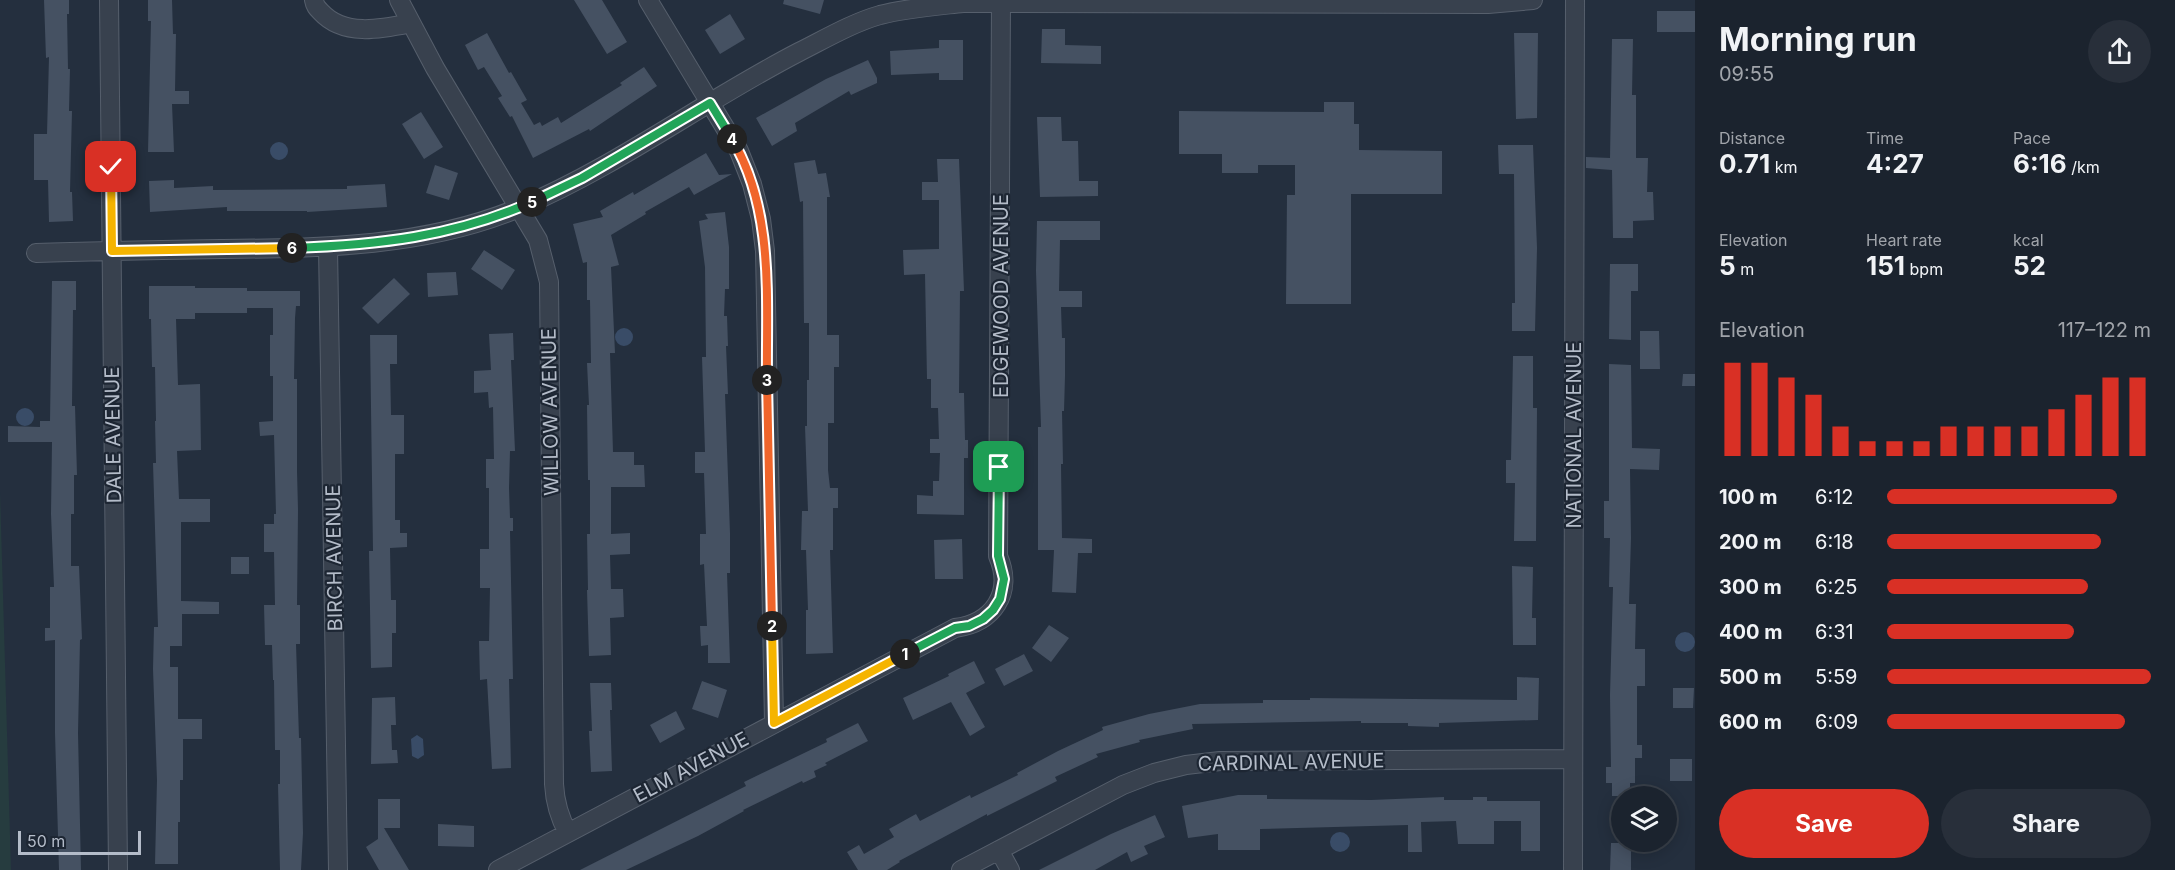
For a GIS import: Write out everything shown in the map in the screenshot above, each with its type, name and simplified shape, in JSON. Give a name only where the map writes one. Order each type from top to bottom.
[{"type":"street","name":"DALE AVENUE","points":[[109,0],[118,870]]},
{"type":"street","points":[[314,0],[315,5],[328,20],[350,28],[372,30],[411,23]]},
{"type":"street","name":"WILLOW AVENUE","points":[[399,0],[435,68],[538,240],[549,282],[554,784],[557,810],[568,833]]},
{"type":"street","points":[[648,0],[739,151],[752,184],[761,219],[765,251],[774,723]]},
{"type":"street","points":[[36,253],[370,245],[458,228],[519,207],[582,178],[772,66],[827,38],[878,8],[920,8],[963,3],[1001,2],[1222,1],[1488,4],[1533,0]]},
{"type":"street","name":"NATIONAL AVENUE","points":[[1573,870],[1575,0]]},
{"type":"street","name":"EDGEWOOD AVENUE","points":[[1001,2],[998,556],[1004,579],[1002,592]]},
{"type":"street","name":"BIRCH AVENUE","points":[[328,247],[338,870]]},
{"type":"street","name":"ELM AVENUE","points":[[498,870],[955,628],[969,626],[983,619],[993,610],[1002,592]]},
{"type":"street","name":"CARDINAL AVENUE","points":[[961,870],[1123,784],[1154,772],[1186,765],[1220,761],[1573,759]]},
{"type":"street","points":[[999,850],[1010,870]]},
{"type":"green space","points":[[0,491],[11,870],[0,870]]},
{"type":"water","points":[[275,142],[283,142],[288,147],[286,158],[275,160],[270,155],[270,147]]},
{"type":"water","points":[[624,328],[630,331],[633,337],[630,343],[624,346],[618,343],[615,337],[618,331]]},
{"type":"water","points":[[25,408],[31,411],[34,417],[31,423],[25,426],[19,423],[16,417],[19,411]]},
{"type":"water","points":[[1685,632],[1692,635],[1695,642],[1692,649],[1685,652],[1678,649],[1675,642],[1678,635]]},
{"type":"water","points":[[417,735],[423,739],[424,755],[418,759],[412,756],[411,739]]},
{"type":"water","points":[[1340,832],[1347,835],[1350,842],[1347,849],[1340,852],[1333,849],[1330,842],[1333,835]]},
{"type":"building","points":[[44,0],[69,0],[69,14],[67,14],[68,69],[70,69],[69,111],[72,111],[70,192],[72,192],[73,221],[49,222],[48,180],[34,180],[34,134],[47,134],[49,57],[46,58]]},
{"type":"building","points":[[148,0],[172,0],[173,34],[176,34],[175,91],[189,91],[189,104],[172,104],[174,152],[148,152],[151,21],[148,21]]},
{"type":"building","points":[[574,0],[602,0],[627,42],[607,54]]},
{"type":"building","points":[[784,0],[824,0],[820,14],[783,4]]},
{"type":"building","points":[[1657,11],[1695,11],[1695,32],[1657,32]]},
{"type":"building","points":[[730,14],[745,39],[720,54],[705,30]]},
{"type":"building","points":[[1042,29],[1065,29],[1065,45],[1101,46],[1101,64],[1041,63]]},
{"type":"building","points":[[487,33],[527,100],[521,103],[534,125],[540,122],[542,126],[558,117],[561,123],[622,85],[620,83],[644,67],[657,86],[590,131],[589,129],[533,158],[512,116],[510,117],[498,98],[502,96],[484,67],[478,70],[465,45]]},
{"type":"building","points":[[1514,33],[1538,33],[1537,118],[1516,119]]},
{"type":"building","points":[[1612,39],[1633,39],[1632,95],[1636,95],[1636,158],[1648,158],[1647,192],[1653,192],[1654,220],[1633,221],[1633,238],[1613,238],[1612,170],[1586,168],[1586,157],[1610,158]]},
{"type":"building","points":[[939,40],[963,40],[963,80],[939,80],[939,73],[891,75],[890,51],[939,48]]},
{"type":"building","points":[[868,60],[877,78],[877,83],[851,95],[849,91],[795,123],[797,131],[772,146],[756,118],[826,79]]},
{"type":"building","points":[[1324,102],[1354,102],[1354,124],[1359,124],[1359,150],[1442,151],[1442,194],[1351,194],[1351,304],[1286,304],[1287,195],[1295,195],[1295,165],[1258,165],[1258,173],[1222,173],[1222,154],[1179,154],[1179,111],[1324,112]]},
{"type":"building","points":[[421,112],[443,147],[424,159],[402,124]]},
{"type":"building","points":[[1037,117],[1061,117],[1062,141],[1078,141],[1079,181],[1098,181],[1098,196],[1040,197]]},
{"type":"building","points":[[1498,145],[1533,145],[1537,248],[1535,331],[1512,331],[1512,303],[1515,303],[1514,174],[1499,174]]},
{"type":"building","points":[[706,153],[719,175],[732,174],[694,195],[689,187],[611,235],[619,265],[611,267],[615,353],[610,353],[613,452],[634,452],[634,465],[644,465],[645,487],[611,487],[611,534],[630,533],[630,554],[610,555],[611,589],[623,589],[624,617],[610,618],[611,655],[589,656],[587,534],[590,534],[590,480],[588,480],[587,363],[591,363],[590,300],[587,300],[587,262],[583,263],[573,224],[603,217],[600,211],[633,192],[634,195]]},
{"type":"building","points":[[937,159],[959,159],[964,291],[960,291],[959,393],[964,393],[965,440],[968,440],[968,458],[964,458],[964,515],[917,514],[917,495],[933,496],[933,481],[939,481],[940,453],[930,453],[930,439],[939,439],[938,408],[931,408],[931,379],[927,379],[925,274],[904,275],[903,250],[939,249],[939,200],[922,200],[922,182],[938,182]]},
{"type":"building","points":[[815,160],[818,174],[826,173],[830,197],[827,197],[827,335],[839,335],[839,367],[834,367],[834,423],[828,423],[828,470],[830,488],[838,488],[838,508],[833,508],[833,550],[830,550],[833,653],[806,654],[806,610],[808,610],[806,550],[801,550],[802,511],[808,511],[805,426],[807,426],[807,380],[809,380],[809,323],[804,323],[803,201],[800,202],[794,163]]},
{"type":"building","points":[[435,165],[458,173],[449,200],[426,193]]},
{"type":"building","points":[[174,180],[174,188],[213,186],[213,190],[347,189],[347,186],[385,184],[387,207],[307,212],[227,211],[227,207],[150,212],[149,181]]},
{"type":"building","points":[[725,212],[729,247],[729,289],[725,289],[724,316],[727,316],[728,346],[726,346],[728,394],[725,394],[730,533],[730,573],[727,573],[730,663],[708,663],[708,645],[701,646],[700,626],[707,626],[704,564],[700,565],[700,534],[706,534],[704,473],[695,473],[695,452],[705,452],[702,357],[706,357],[705,267],[699,221],[708,219],[705,214]]},
{"type":"building","points":[[1037,221],[1100,221],[1100,240],[1060,240],[1059,291],[1082,291],[1082,307],[1061,307],[1062,338],[1065,338],[1064,411],[1062,411],[1063,464],[1061,464],[1062,538],[1092,539],[1092,553],[1078,553],[1076,593],[1052,592],[1054,550],[1038,550],[1038,427],[1041,427],[1036,271]]},
{"type":"building","points":[[484,250],[515,270],[502,290],[471,269]]},
{"type":"building","points":[[1610,264],[1638,264],[1638,291],[1631,291],[1631,340],[1609,339]]},
{"type":"building","points":[[456,272],[458,295],[428,297],[427,273]]},
{"type":"building","points":[[394,278],[410,294],[378,324],[362,308]]},
{"type":"building","points":[[52,281],[76,281],[76,310],[73,310],[72,406],[75,406],[77,475],[74,475],[74,514],[71,514],[71,566],[79,566],[82,639],[80,640],[78,733],[81,870],[59,870],[55,640],[45,641],[45,628],[50,628],[50,587],[54,587],[51,514],[52,442],[8,442],[8,426],[40,427],[40,421],[50,421]]},
{"type":"building","points":[[149,286],[300,291],[300,306],[296,306],[295,318],[294,379],[297,379],[297,605],[300,605],[300,644],[296,644],[299,738],[301,738],[303,833],[301,870],[280,870],[278,784],[280,784],[280,750],[275,750],[272,645],[265,645],[264,605],[275,605],[274,552],[264,552],[264,524],[274,524],[274,514],[276,514],[274,435],[260,436],[259,422],[273,421],[270,335],[273,335],[273,308],[247,308],[247,313],[195,313],[195,319],[176,319],[178,385],[200,384],[201,450],[177,451],[179,499],[210,499],[210,522],[181,522],[181,601],[219,602],[219,614],[182,614],[182,646],[170,646],[170,667],[178,667],[178,719],[202,719],[202,739],[183,739],[178,864],[155,864],[157,780],[153,669],[154,627],[158,627],[153,463],[156,463],[156,421]]},
{"type":"building","points":[[1640,331],[1659,331],[1660,369],[1640,369]]},
{"type":"building","points":[[513,333],[514,360],[511,360],[515,451],[510,451],[509,488],[510,518],[513,518],[513,531],[510,531],[513,679],[509,679],[511,768],[492,769],[487,679],[480,680],[479,641],[489,641],[490,588],[480,588],[480,549],[489,549],[489,488],[486,488],[486,459],[494,459],[493,407],[489,408],[488,392],[474,393],[474,371],[491,370],[489,334]]},
{"type":"building","points":[[370,335],[397,335],[397,364],[390,364],[391,415],[404,415],[404,454],[395,454],[395,520],[400,520],[400,533],[407,533],[407,547],[390,548],[391,600],[396,600],[396,633],[392,633],[392,667],[371,668],[369,551],[373,551]]},
{"type":"building","points":[[1513,356],[1533,356],[1533,408],[1537,408],[1536,541],[1514,541],[1515,483],[1506,483],[1506,460],[1511,460]]},
{"type":"building","points":[[1609,364],[1631,365],[1632,448],[1660,449],[1659,470],[1630,469],[1629,604],[1636,604],[1635,649],[1645,649],[1645,686],[1637,686],[1637,745],[1642,745],[1642,758],[1635,758],[1635,783],[1630,783],[1630,786],[1612,786],[1612,783],[1606,783],[1606,767],[1611,767],[1613,587],[1609,587],[1610,538],[1604,538],[1604,501],[1609,501]]},
{"type":"building","points":[[1683,374],[1695,374],[1695,386],[1682,386]]},
{"type":"building","points":[[962,539],[963,579],[935,579],[934,540]]},
{"type":"building","points":[[231,557],[249,557],[249,574],[231,574]]},
{"type":"building","points":[[1512,566],[1533,567],[1532,618],[1536,618],[1536,645],[1513,645]]},
{"type":"building","points":[[1049,625],[1069,638],[1051,662],[1032,648]]},
{"type":"building","points":[[1024,654],[1033,671],[1004,686],[995,669]]},
{"type":"building","points":[[974,661],[985,683],[966,693],[985,727],[970,736],[951,702],[913,720],[903,698]]},
{"type":"building","points":[[1517,677],[1539,678],[1538,720],[1439,723],[1439,727],[1408,726],[1408,723],[1361,723],[1361,721],[1192,724],[1193,729],[1139,740],[1140,742],[1096,754],[1098,757],[1055,777],[1057,781],[987,816],[987,814],[899,861],[887,870],[858,870],[847,852],[859,845],[864,854],[894,837],[889,829],[916,814],[920,821],[970,795],[971,798],[1018,775],[1017,773],[1058,751],[1103,730],[1102,727],[1149,714],[1200,704],[1263,703],[1263,700],[1310,700],[1310,698],[1517,700]]},
{"type":"building","points":[[702,681],[727,690],[718,718],[692,709]]},
{"type":"building","points":[[590,683],[611,683],[612,771],[591,772]]},
{"type":"building","points":[[1673,688],[1694,688],[1693,708],[1673,708]]},
{"type":"building","points":[[395,697],[396,725],[391,725],[392,750],[397,750],[398,763],[371,764],[372,698]]},
{"type":"building","points":[[676,711],[685,729],[660,743],[650,725]]},
{"type":"building","points":[[858,723],[868,741],[825,763],[827,765],[814,771],[816,777],[803,783],[802,781],[743,810],[698,836],[626,870],[580,870],[746,786],[744,782],[827,742],[826,739]]},
{"type":"building","points":[[1670,759],[1692,759],[1692,781],[1670,781]]},
{"type":"building","points":[[1238,795],[1267,795],[1267,799],[1371,800],[1444,797],[1444,800],[1473,800],[1473,797],[1487,797],[1487,801],[1540,801],[1540,851],[1521,851],[1521,821],[1494,821],[1494,844],[1458,844],[1456,821],[1421,822],[1422,852],[1408,852],[1408,825],[1260,829],[1260,850],[1218,850],[1218,834],[1188,838],[1182,806]]},
{"type":"building","points":[[378,799],[400,799],[400,828],[384,828],[409,870],[379,870],[366,847],[378,839]]},
{"type":"building","points":[[1155,815],[1165,837],[1144,846],[1148,854],[1131,862],[1127,852],[1095,870],[1039,870],[1111,834]]},
{"type":"building","points":[[438,824],[474,826],[474,847],[438,846]]},
{"type":"building","points":[[1611,843],[1611,852],[1631,852],[1631,870],[1610,870]]},
{"type":"route","points":[[111,167],[112,251],[370,245],[458,228],[500,215],[582,178],[710,103],[739,151],[752,184],[761,219],[765,251],[774,723],[955,628],[969,626],[983,619],[993,610],[1000,599],[1004,579],[998,556],[999,467]]}]
